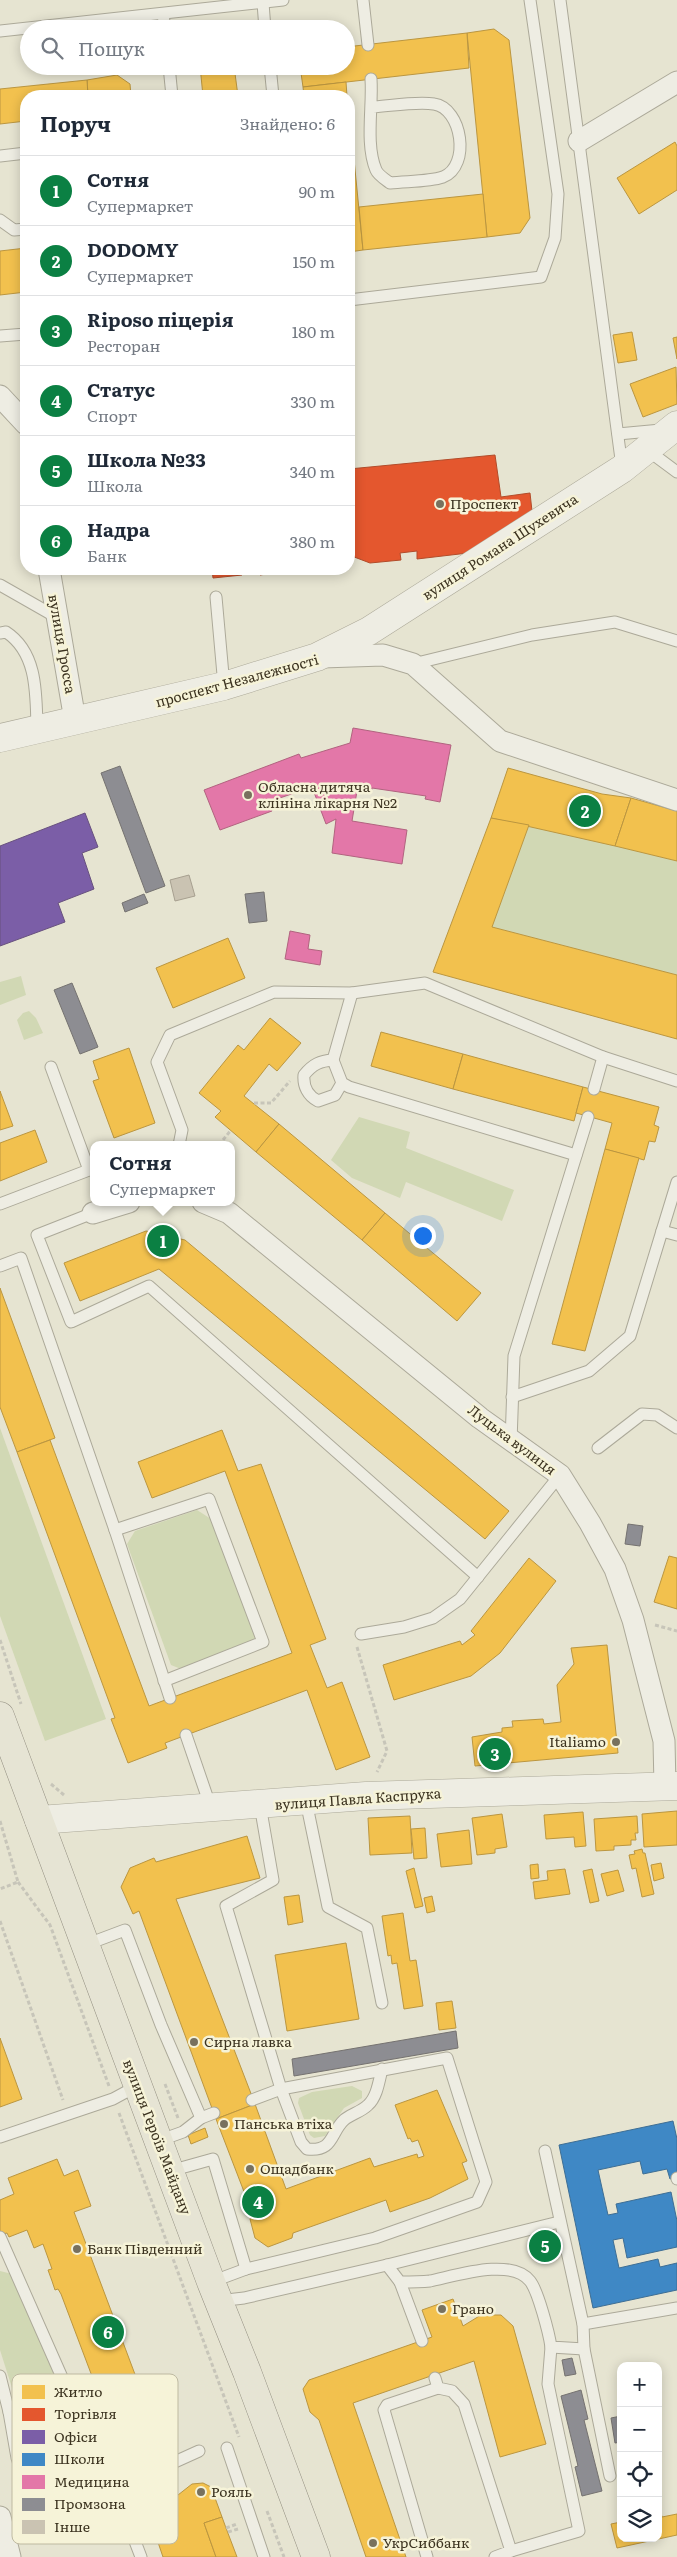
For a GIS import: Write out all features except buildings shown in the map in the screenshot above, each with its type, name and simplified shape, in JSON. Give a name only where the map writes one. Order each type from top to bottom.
[{"type":"main road","name":"вулиця Героїв Майдану","points":[[0,1716],[214,2291],[316,2557]]},
{"type":"street","points":[[579,140],[677,82]]},
{"type":"street","points":[[0,396],[20,418]]},
{"type":"street","name":"вулиця Романа Шухевича","points":[[316,657],[369,631],[622,469],[674,427]]},
{"type":"street","name":"вулиця Гросса","points":[[50,575],[75,720]]},
{"type":"street","name":"проспект Незалежності","points":[[0,738],[224,686],[316,657],[383,655],[413,664],[500,742],[677,800]]},
{"type":"street","points":[[93,1213],[116,1206]]},
{"type":"street","name":"Луцька вулиця","points":[[212,1206],[229,1213],[511,1442],[560,1475],[590,1523],[615,1569],[633,1620],[664,1741],[671,1786]]},
{"type":"street","name":"вулиця Павла Каспрука","points":[[39,1820],[366,1796],[671,1786]]},
{"type":"street","points":[[0,2516],[10,2557]]},
{"type":"lane","points":[[105,20],[163,14],[182,6],[283,0]]},
{"type":"lane","points":[[364,0],[368,45]]},
{"type":"lane","points":[[355,299],[541,277],[555,238],[558,194],[530,0]]},
{"type":"lane","points":[[560,0],[622,469]]},
{"type":"lane","points":[[256,2],[262,20]]},
{"type":"lane","points":[[163,14],[164,20]]},
{"type":"lane","points":[[0,31],[20,29]]},
{"type":"lane","points":[[170,75],[171,90]]},
{"type":"lane","points":[[271,75],[272,90]]},
{"type":"lane","points":[[371,78],[373,107],[369,128],[376,171],[390,183],[444,177],[455,168],[460,154],[456,121],[448,110],[434,104],[373,107]]},
{"type":"lane","points":[[0,156],[20,154]]},
{"type":"lane","points":[[0,220],[14,230],[20,230]]},
{"type":"lane","points":[[0,336],[20,334]]},
{"type":"lane","points":[[618,434],[674,427]]},
{"type":"lane","points":[[646,449],[677,472]]},
{"type":"lane","points":[[0,585],[58,618]]},
{"type":"lane","points":[[216,597],[224,686]]},
{"type":"lane","points":[[413,664],[532,635],[615,622],[677,641]]},
{"type":"lane","points":[[0,633],[6,632],[17,639],[30,662],[36,681],[37,729]]},
{"type":"lane","points":[[180,1141],[182,1130],[157,1062],[170,1035],[274,992],[352,993],[425,983],[603,1057],[677,1081]]},
{"type":"lane","points":[[352,993],[333,1060],[342,1083],[350,1088],[576,1154]]},
{"type":"lane","points":[[594,1089],[603,1057]]},
{"type":"lane","points":[[333,1060],[321,1061],[310,1068],[304,1075],[306,1088],[313,1098],[318,1101],[335,1095],[342,1083]]},
{"type":"lane","points":[[0,1204],[89,1170],[51,1067]]},
{"type":"lane","points":[[511,1442],[514,1356],[588,1117]]},
{"type":"lane","points":[[512,1397],[589,1371],[630,1336],[677,1182]]},
{"type":"lane","points":[[93,1213],[37,1235],[71,1322],[149,1286],[478,1577]]},
{"type":"lane","points":[[662,1232],[677,1235]]},
{"type":"lane","points":[[0,1266],[21,1258],[115,1530],[170,1698]]},
{"type":"lane","points":[[598,1448],[642,1414],[658,1415],[677,1428]]},
{"type":"lane","points":[[362,1634],[404,1627],[433,1618],[460,1599],[560,1475]]},
{"type":"lane","points":[[115,1530],[209,1499],[263,1642],[164,1681]]},
{"type":"lane","points":[[186,1735],[211,1808]]},
{"type":"lane","points":[[306,1801],[328,1907],[367,1928],[382,2003]]},
{"type":"lane","points":[[260,1805],[273,1880],[226,1906],[281,2089],[301,2142],[307,2149],[314,2150],[331,2142],[343,2121],[369,2104],[375,2093],[382,2069]]},
{"type":"lane","points":[[84,1945],[125,1930],[161,2025],[201,2118]]},
{"type":"lane","points":[[214,2291],[246,2269],[375,2238],[477,2202],[486,2182],[447,2058],[281,2089],[252,2100]]},
{"type":"lane","points":[[0,2137],[113,2099],[137,2086]]},
{"type":"lane","points":[[158,2140],[183,2132],[201,2118],[214,2113]]},
{"type":"lane","points":[[545,2151],[583,2324],[584,2349],[610,2476]]},
{"type":"lane","points":[[170,2171],[212,2159],[246,2269]]},
{"type":"lane","points":[[214,2291],[244,2298],[560,2222]]},
{"type":"lane","points":[[0,2237],[61,2374]]},
{"type":"lane","points":[[0,2265],[11,2260]]},
{"type":"lane","points":[[387,2265],[400,2282],[422,2341]]},
{"type":"lane","points":[[400,2282],[428,2281],[500,2269],[520,2273],[530,2281],[548,2331],[551,2347],[548,2384],[579,2531],[495,2557]]},
{"type":"lane","points":[[583,2324],[677,2310]]},
{"type":"lane","points":[[551,2347],[584,2349]]},
{"type":"lane","points":[[0,2376],[12,2432]]},
{"type":"lane","points":[[427,2557],[384,2410],[387,2405],[436,2383],[452,2391],[464,2404],[511,2551]]},
{"type":"lane","points":[[227,2448],[264,2557]]},
{"type":"lane","points":[[178,2460],[199,2451]]},
{"type":"lane","points":[[136,2544],[141,2557]]},
{"type":"path","points":[[254,1103],[271,1102],[298,1071],[304,1075]]},
{"type":"path","points":[[221,1141],[231,1130]]},
{"type":"path","points":[[671,1629],[677,1634]]},
{"type":"path","points":[[362,1634],[354,1636],[387,1751],[366,1796]]},
{"type":"path","points":[[0,1821],[18,1882],[50,1925],[241,2443]]},
{"type":"path","points":[[0,1889],[18,1882]]},
{"type":"path","points":[[0,1921],[69,2115]]},
{"type":"path","points":[[265,2506],[284,2557]]},
{"type":"path","points":[[226,2528],[241,2522]]},
{"type":"green space","points":[[529,825],[677,861],[677,975],[492,927]]},
{"type":"green space","points":[[21,976],[26,995],[0,1005],[0,982]]},
{"type":"green space","points":[[29,1011],[36,1018],[43,1033],[24,1040],[17,1020],[23,1013]]},
{"type":"green space","points":[[359,1117],[410,1132],[406,1148],[514,1190],[502,1221],[406,1182],[400,1198],[352,1178],[331,1160]]},
{"type":"green space","points":[[0,1428],[106,1719],[45,1741],[0,1616]]},
{"type":"green space","points":[[197,1510],[211,1519],[256,1640],[181,1669],[171,1665],[127,1544],[135,1531]]},
{"type":"green space","points":[[352,2086],[362,2091],[362,2098],[344,2108],[325,2136],[314,2138],[310,2135],[298,2103],[299,2098],[312,2092]]},
{"type":"green space","points":[[0,2271],[12,2274],[53,2369],[53,2374],[12,2374],[12,2388],[0,2350]]},
{"type":"place","name":"Проспект","points":[[440,504]]},
{"type":"place","name":"Обласна дитяча клініна лікарня №2","points":[[248,795]]},
{"type":"place","name":"DODOMY","points":[[585,811]]},
{"type":"place","name":"Сотня","points":[[163,1241]]},
{"type":"place","name":"Italiamo","points":[[616,1742]]},
{"type":"place","name":"Riposo піцерія","points":[[495,1754]]},
{"type":"place","name":"Сирна лавка","points":[[194,2042]]},
{"type":"place","name":"Панська втіха","points":[[224,2124]]},
{"type":"place","name":"Ощадбанк","points":[[250,2169]]},
{"type":"place","name":"Статус","points":[[258,2202]]},
{"type":"place","name":"Школа №33","points":[[545,2246]]},
{"type":"place","name":"Банк Південний","points":[[77,2249]]},
{"type":"place","name":"Грано","points":[[442,2309]]},
{"type":"place","name":"Надра","points":[[108,2332]]},
{"type":"place","name":"Рояль","points":[[201,2492]]},
{"type":"place","name":"УкрСиббанк","points":[[373,2543]]}]
